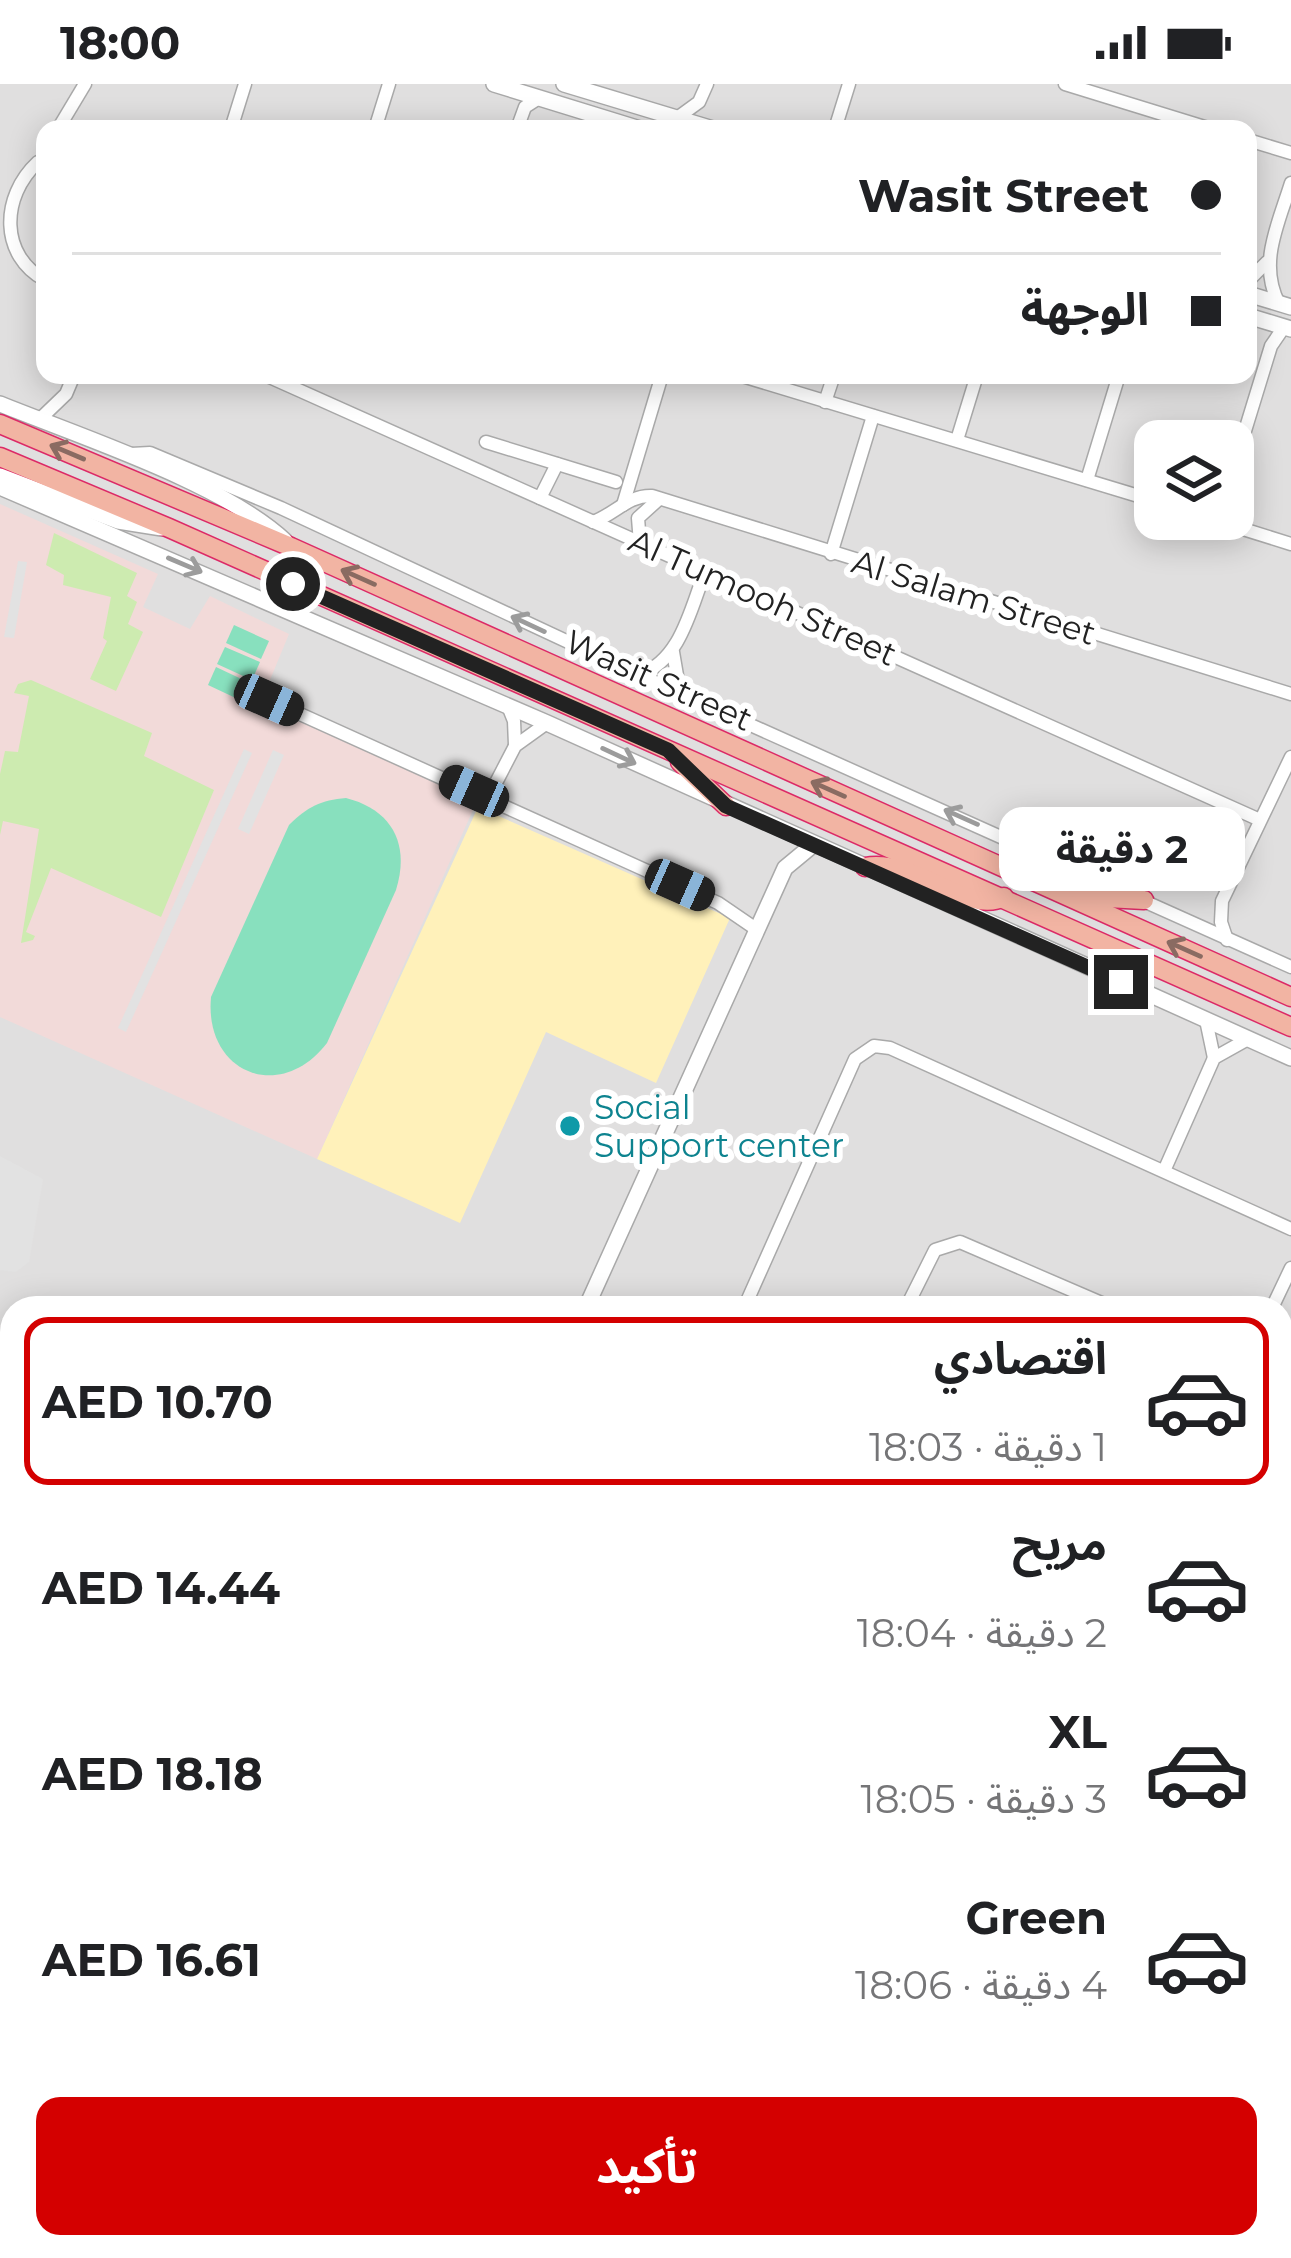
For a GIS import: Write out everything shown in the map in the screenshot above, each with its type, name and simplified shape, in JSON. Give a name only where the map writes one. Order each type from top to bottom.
[{"type":"highway","name":"Wasit Street","points":[[0,424],[291,547],[1291,997]]},
{"type":"highway","name":"Wasit Street","points":[[0,458],[169,528],[1291,1027]]},
{"type":"highway","points":[[668,750],[726,806]]},
{"type":"highway","points":[[865,867],[901,867],[981,902],[1004,897]]},
{"type":"highway","points":[[1005,869],[1028,867],[1098,897],[1144,900]]},
{"type":"street","points":[[63,120],[85,84]]},
{"type":"street","points":[[234,120],[245,84]]},
{"type":"street","points":[[378,120],[389,84]]},
{"type":"street","points":[[494,84],[611,120]]},
{"type":"street","points":[[564,84],[683,120]]},
{"type":"street","points":[[838,120],[849,84]]},
{"type":"street","points":[[1064,84],[1182,120]]},
{"type":"street","points":[[677,118],[705,90]]},
{"type":"street","points":[[705,90],[710,120]]},
{"type":"street","points":[[520,120],[525,107],[539,98]]},
{"type":"street","points":[[1257,143],[1291,153]]},
{"type":"street","points":[[36,164],[10,200],[6,233],[20,264],[36,273]]},
{"type":"street","points":[[1285,305],[1269,278],[1267,261],[1291,183]]},
{"type":"street","points":[[1257,272],[1267,261]]},
{"type":"street","points":[[1248,420],[1271,346],[1287,328],[1257,319]]},
{"type":"street","points":[[70,384],[66,416],[76,436]]},
{"type":"street","name":"Al Tumooh Street","points":[[302,384],[540,498],[1260,820]]},
{"type":"street","points":[[623,505],[659,384]]},
{"type":"street","points":[[768,384],[1134,495]]},
{"type":"street","points":[[825,402],[831,384]]},
{"type":"street","points":[[957,440],[974,384]]},
{"type":"street","points":[[1087,480],[1117,384]]},
{"type":"street","points":[[39,420],[66,394]]},
{"type":"street","points":[[0,404],[238,507],[291,547]]},
{"type":"street","points":[[831,554],[873,416]]},
{"type":"street","points":[[486,442],[616,482]]},
{"type":"street","points":[[124,455],[150,453],[281,508],[639,675],[1291,967]]},
{"type":"street","points":[[540,498],[556,464]]},
{"type":"street","points":[[2,483],[118,521],[169,528]]},
{"type":"street","points":[[2,483],[1291,1058]]},
{"type":"street","points":[[593,522],[638,496],[658,499]]},
{"type":"street","points":[[640,543],[638,518],[658,499]]},
{"type":"street","name":"Al Salam Street","points":[[658,499],[1291,694]]},
{"type":"street","points":[[1254,532],[1291,544]]},
{"type":"street","points":[[639,675],[658,666],[673,651],[705,572]]},
{"type":"street","points":[[673,651],[680,693]]},
{"type":"street","points":[[269,700],[718,903],[756,929]]},
{"type":"street","points":[[508,706],[515,746]]},
{"type":"street","points":[[488,798],[515,746],[547,723]]},
{"type":"street","points":[[1188,923],[1222,902],[1291,757]]},
{"type":"street","points":[[591,1296],[785,868],[786,850],[779,828]]},
{"type":"street","points":[[785,868],[814,844]]},
{"type":"street","points":[[1222,902],[1228,941]]},
{"type":"street","points":[[1275,960],[1291,952]]},
{"type":"street","points":[[1164,1172],[1214,1058],[1206,1020]]},
{"type":"street","points":[[1214,1058],[1248,1039]]},
{"type":"street","points":[[750,1296],[855,1059],[866,1048],[890,1048],[1291,1228]]},
{"type":"street","points":[[912,1296],[929,1258],[951,1242],[969,1244],[1086,1296]]},
{"type":"street","points":[[1278,1296],[1291,1268]]},
{"type":"shaded area","points":[[0,84],[1291,84],[1291,1296],[0,1296]]},
{"type":"shaded area","points":[[0,504],[158,574],[143,607],[190,629],[210,596],[289,634],[260,704],[477,801],[317,1159],[0,1017]]},
{"type":"shaded area","points":[[18,561],[27,562],[14,638],[4,637]]},
{"type":"shaded area","points":[[244,749],[252,753],[126,1032],[118,1028]]},
{"type":"shaded area","points":[[273,750],[284,755],[249,834],[238,829]]},
{"type":"shaded area","points":[[0,1156],[43,1179],[29,1262],[16,1272],[0,1270]]},
{"type":"green space","points":[[54,533],[137,573],[127,596],[137,602],[128,624],[143,632],[116,691],[90,679],[107,641],[103,638],[111,597],[63,585],[64,575],[46,565]]},
{"type":"green space","points":[[234,625],[269,641],[261,659],[226,643]]},
{"type":"green space","points":[[225,647],[260,662],[252,680],[217,664]]},
{"type":"green space","points":[[216,667],[250,683],[242,701],[208,685]]},
{"type":"green space","points":[[31,680],[152,733],[144,756],[214,790],[161,917],[51,868],[26,932],[35,936],[21,943],[39,829],[3,821],[0,835],[0,774],[5,751],[18,752],[29,696],[14,693],[18,684]]},
{"type":"green space","points":[[346,798],[376,811],[394,832],[401,858],[396,890],[327,1043],[308,1062],[288,1072],[249,1071],[232,1061],[220,1045],[212,1023],[211,997],[289,825],[315,806]]},
{"type":"sand","points":[[478,807],[730,918],[656,1083],[546,1032],[460,1223],[317,1159]]},
{"type":"place","name":"Social Support center","points":[[570,1126]]},
{"type":"route","points":[[293,584],[668,750],[726,806],[1121,982]]}]
